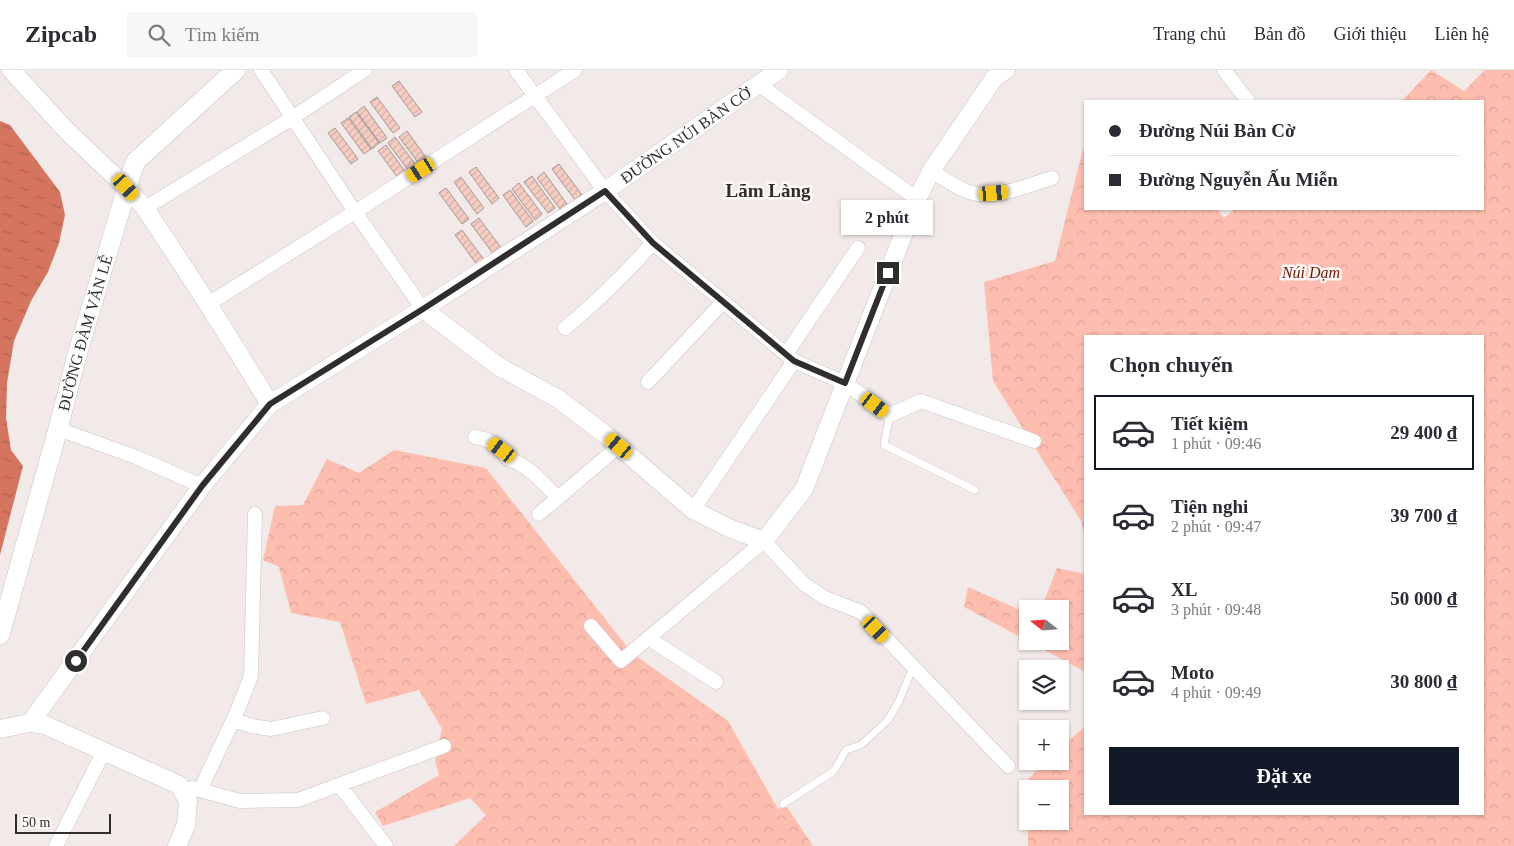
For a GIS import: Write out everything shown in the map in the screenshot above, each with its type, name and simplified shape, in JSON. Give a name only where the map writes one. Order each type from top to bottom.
[{"type":"main road","name":"ĐƯỜNG ĐÀM VĂN LỄ","points":[[0,635],[58,430],[77,355],[126,187],[136,161],[236,70]]},
{"type":"street","points":[[261,70],[355,212],[423,309],[498,366],[557,398],[619,446],[693,510],[729,528],[764,541],[804,584],[825,598],[861,612],[1008,766]]},
{"type":"street","points":[[145,208],[292,118],[365,70]]},
{"type":"street","points":[[516,70],[605,191],[653,243],[790,358],[845,383],[890,415],[921,401],[1034,440]]},
{"type":"street","points":[[208,304],[575,70]]},
{"type":"street","name":"ĐƯỜNG NÚI BÀN CỜ","points":[[30,723],[202,486],[270,404],[423,309],[605,191],[779,70]]},
{"type":"street","points":[[591,626],[621,661],[764,541],[804,489],[917,200],[931,171],[996,76],[1006,70]]},
{"type":"street","points":[[1224,70],[1247,100]]},
{"type":"street","points":[[15,71],[67,131],[126,187],[145,208],[270,404]]},
{"type":"street","points":[[758,84],[917,200]]},
{"type":"street","points":[[931,171],[962,189],[972,193],[984,194],[1004,192],[1052,178]]},
{"type":"street","points":[[565,328],[592,305],[653,243]]},
{"type":"street","points":[[693,510],[858,248]]},
{"type":"street","points":[[648,382],[723,302]]},
{"type":"street","points":[[58,430],[136,457],[202,486]]},
{"type":"street","points":[[474,436],[487,439],[502,450],[508,459],[516,461],[534,474],[558,498]]},
{"type":"street","points":[[539,514],[619,446]]},
{"type":"street","points":[[200,790],[233,720],[251,676],[255,514]]},
{"type":"street","points":[[648,638],[716,682]]},
{"type":"street","points":[[233,720],[271,729],[323,718]]},
{"type":"street","points":[[0,728],[30,723],[45,725],[179,785],[240,801],[298,800],[444,746]]},
{"type":"street","points":[[56,846],[104,751]]},
{"type":"street","points":[[177,846],[186,825],[188,801],[179,785]]},
{"type":"street","points":[[340,786],[386,846]]},
{"type":"lane","points":[[890,415],[884,445],[975,490]]},
{"type":"lane","points":[[783,804],[834,771],[846,750],[861,745],[888,720],[899,701],[913,667]]},
{"type":"green space","name":"Núi Dạm","points":[[1431,70],[1464,91],[1485,70],[1514,70],[1514,846],[1028,846],[1028,830],[1069,830],[1069,780],[1028,779],[1038,770],[1069,770],[1069,741],[1084,727],[1084,815],[1484,815],[1484,335],[1084,335],[1084,534],[1081,521],[993,381],[984,282],[1055,261],[1084,148],[1084,210],[1218,210],[1224,218],[1234,210],[1484,210],[1484,100],[1403,100]]},
{"type":"green space","points":[[394,450],[486,468],[632,653],[728,721],[778,809],[787,807],[813,846],[454,846],[486,815],[470,798],[383,826],[375,812],[439,775],[435,761],[442,729],[419,690],[366,704],[340,622],[291,613],[279,567],[263,560],[275,506],[303,505],[327,459],[359,473]]},
{"type":"green space","points":[[1057,568],[1084,574],[1084,671],[1069,663],[1069,660],[1063,660],[1045,650],[1069,650],[1069,600],[1045,600]]},
{"type":"green space","points":[[968,587],[1019,609],[1019,636],[964,607]]},
{"type":"water","points":[[0,121],[10,125],[60,192],[65,215],[59,243],[48,272],[31,301],[14,341],[7,383],[6,418],[11,450],[23,466],[0,555]]},
{"type":"building","points":[[399,81],[422,112],[415,117],[392,86]]},
{"type":"building","points":[[377,97],[400,128],[393,133],[370,102]]},
{"type":"building","points":[[364,106],[387,138],[380,143],[357,112]]},
{"type":"building","points":[[356,112],[379,143],[372,149],[349,117]]},
{"type":"building","points":[[348,118],[371,149],[364,154],[341,123]]},
{"type":"building","points":[[335,128],[358,159],[351,164],[328,133]]},
{"type":"building","points":[[407,131],[430,163],[422,168],[399,137]]},
{"type":"building","points":[[395,137],[419,169],[411,174],[388,143]]},
{"type":"building","points":[[386,145],[409,177],[401,182],[378,151]]},
{"type":"building","points":[[559,164],[582,195],[575,200],[552,169]]},
{"type":"building","points":[[476,167],[499,198],[492,204],[469,172]]},
{"type":"building","points":[[544,172],[567,204],[560,209],[537,178]]},
{"type":"building","points":[[532,176],[555,208],[548,213],[524,182]]},
{"type":"building","points":[[461,177],[484,208],[477,214],[454,182]]},
{"type":"building","points":[[519,183],[542,214],[535,220],[512,189]]},
{"type":"building","points":[[446,188],[469,219],[462,224],[439,193]]},
{"type":"building","points":[[510,190],[533,221],[526,227],[503,195]]},
{"type":"building","points":[[479,218],[502,249],[494,255],[471,224]]},
{"type":"building","points":[[462,230],[485,261],[478,266],[455,235]]},
{"type":"district","name":"Lãm Làng","points":[[768,190]]},
{"type":"route","points":[[76,661],[202,486],[270,404],[423,309],[605,191],[653,243],[794,361],[845,383],[888,273]]}]
